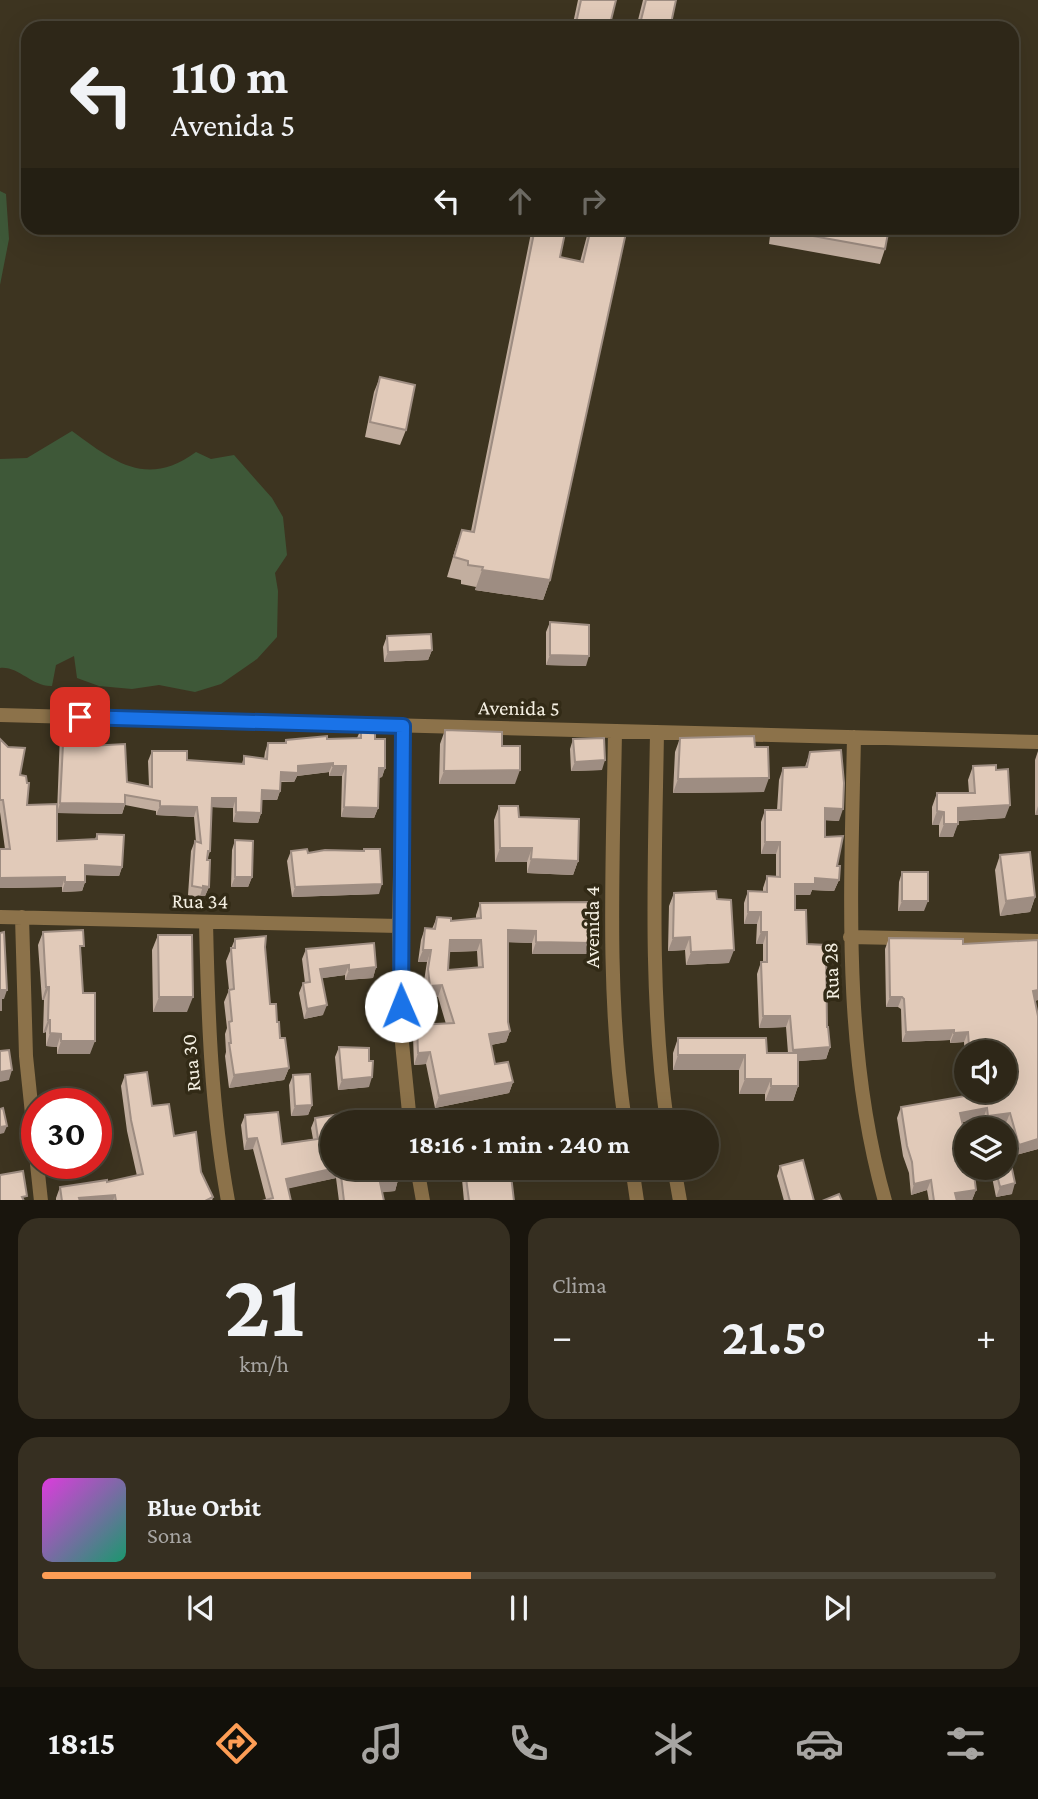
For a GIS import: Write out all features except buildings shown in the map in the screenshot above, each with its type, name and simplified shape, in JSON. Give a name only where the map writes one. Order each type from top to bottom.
[{"type":"street","name":"Avenida 5","points":[[0,715],[1038,742]]},
{"type":"street","points":[[403,726],[401,1033],[409,1110]]},
{"type":"street","name":"Avenida 4","points":[[615,731],[612,932],[615,1022],[624,1110]]},
{"type":"street","points":[[657,732],[654,932],[657,1020],[666,1110]]},
{"type":"street","name":"Rua 28","points":[[854,737],[850,937],[855,1032],[870,1134],[885,1200]]},
{"type":"street","name":"Rua 34","points":[[0,917],[400,926]]},
{"type":"street","points":[[22,918],[29,1088]]},
{"type":"street","name":"Rua 30","points":[[206,922],[209,1042],[220,1160],[228,1200]]},
{"type":"street","points":[[850,937],[1038,941]]},
{"type":"street","points":[[39,1179],[41,1200]]},
{"type":"street","points":[[419,1180],[423,1200]]},
{"type":"street","points":[[634,1180],[637,1200]]},
{"type":"street","points":[[676,1180],[680,1200]]},
{"type":"green space","points":[[0,191],[6,194],[9,239],[0,285]]},
{"type":"green space","points":[[72,431],[102,452],[131,467],[162,468],[178,463],[196,452],[211,459],[234,455],[272,498],[283,517],[287,555],[275,573],[278,591],[277,637],[257,659],[221,684],[195,692],[159,685],[132,689],[99,686],[77,678],[74,656],[56,665],[52,686],[38,683],[13,670],[0,668],[0,459],[27,458]]},
{"type":"route","points":[[80,717],[403,726],[401,1006]]}]
